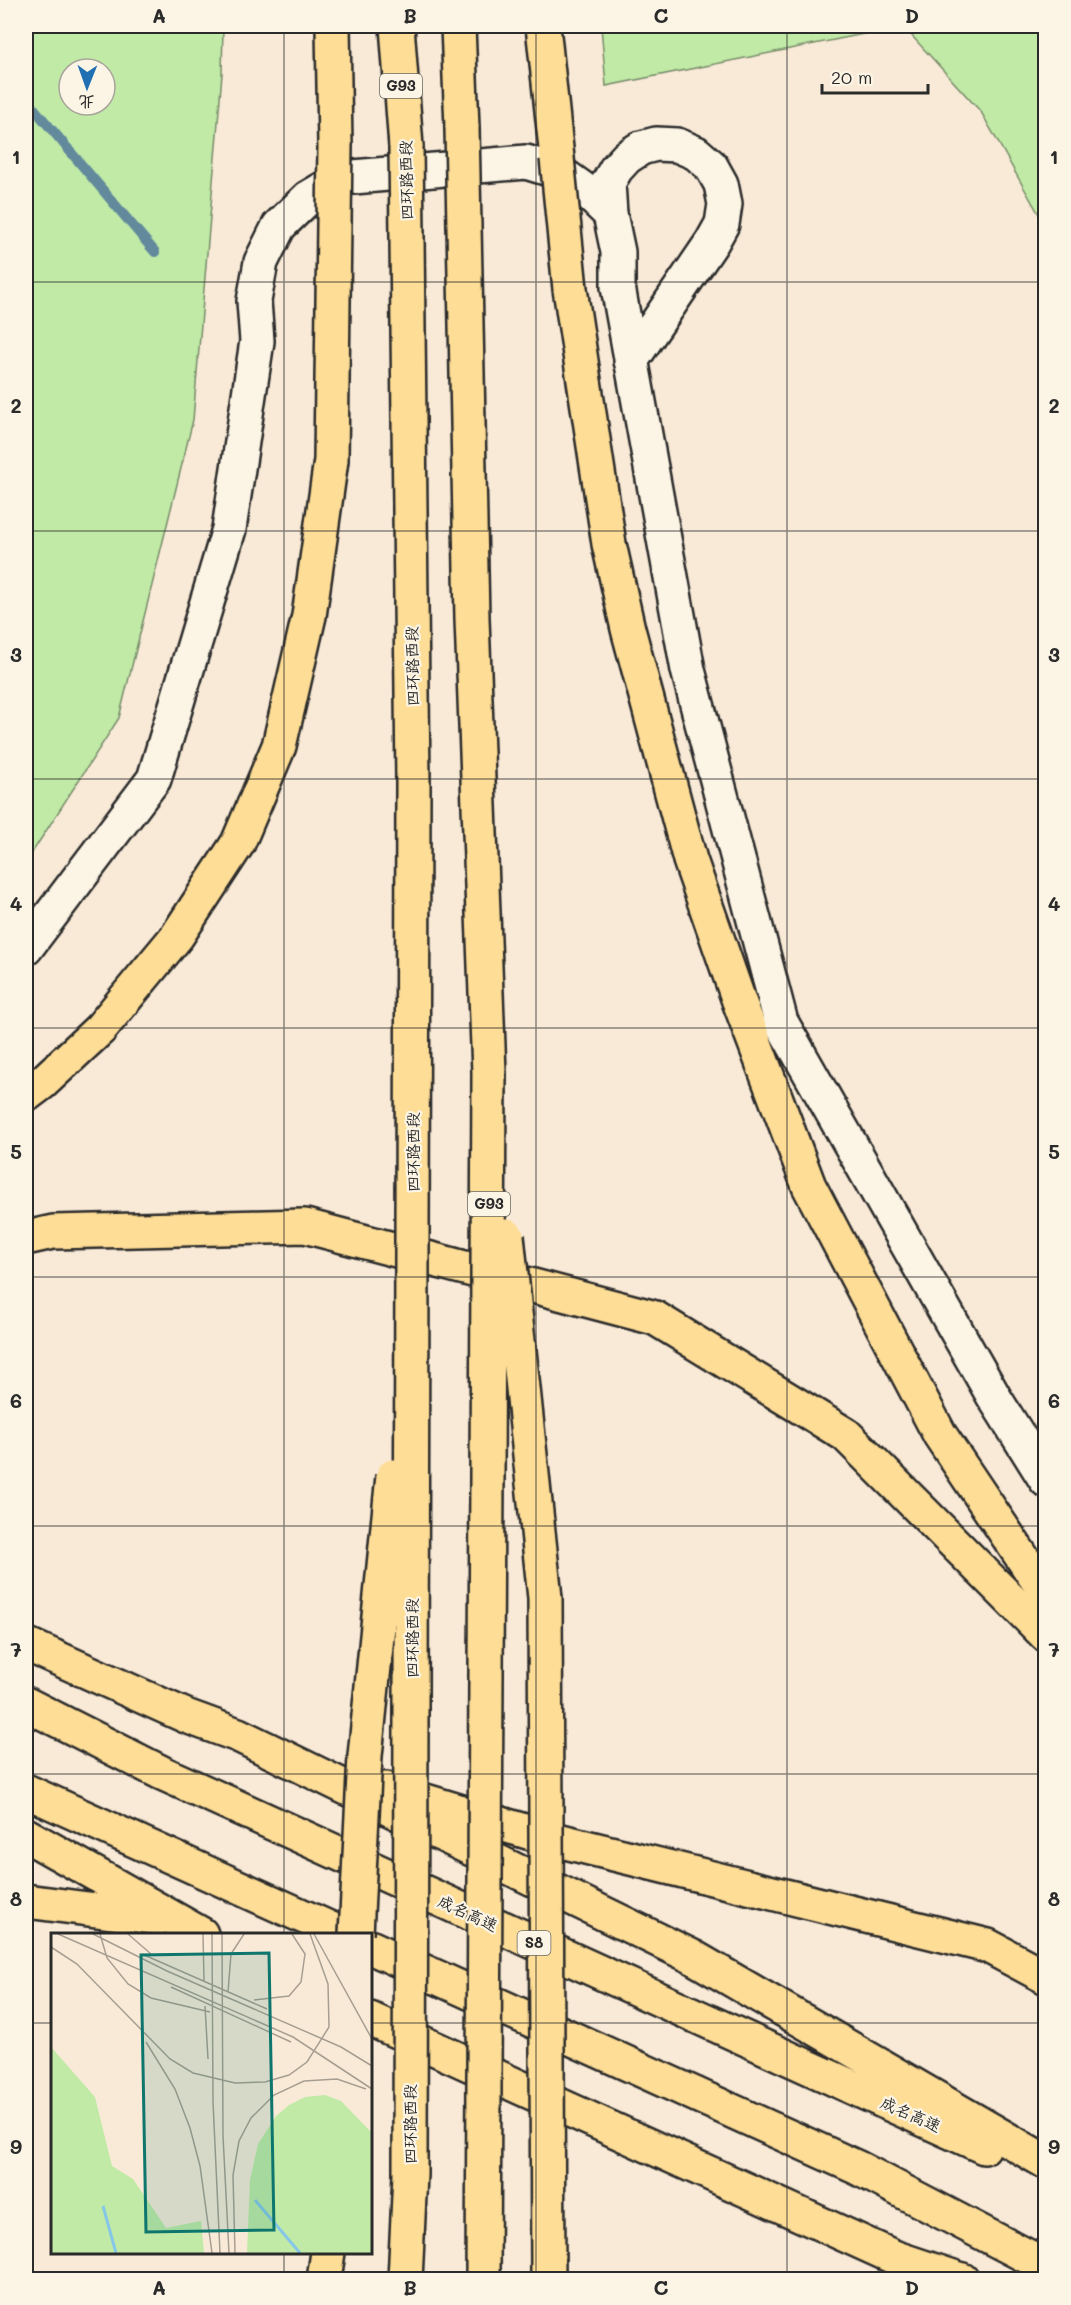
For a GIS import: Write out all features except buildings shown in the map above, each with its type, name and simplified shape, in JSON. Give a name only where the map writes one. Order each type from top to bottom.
[{"type":"highway","points":[[26,1095],[100,1029],[177,936],[238,843],[279,746],[309,616],[331,460],[335,145],[333,26]]},
{"type":"highway","name":"四环路西段","points":[[396,26],[406,147],[413,783],[410,2174],[405,2280]]},
{"type":"highway","name":"G93","points":[[458,26],[472,619],[489,1073],[483,2280]]},
{"type":"highway","points":[[543,26],[570,289],[609,544],[628,628],[690,860],[739,1001],[814,1196],[940,1435],[1046,1593]]},
{"type":"highway","points":[[489,1073],[545,1598],[548,2280]]},
{"type":"highway","points":[[26,1238],[54,1232],[305,1226],[655,1318],[846,1434],[1046,1635]]},
{"type":"highway","points":[[356,1933],[365,1755],[412,1287]]},
{"type":"highway","points":[[26,1644],[186,1716],[386,1789],[541,1836],[988,1946],[1046,1977]]},
{"type":"highway","name":"成名高速","points":[[26,1704],[162,1773],[1046,2175]]},
{"type":"highway","points":[[238,1735],[693,1957],[1046,2162]]},
{"type":"highway","points":[[26,1791],[338,1933]]},
{"type":"highway","points":[[26,1835],[188,1928]]},
{"type":"highway","points":[[26,1901],[188,1928]]},
{"type":"highway","points":[[372,1948],[858,2168],[1046,2266]]},
{"type":"highway","points":[[372,2020],[896,2258],[962,2280]]},
{"type":"highway","points":[[324,2280],[328,2254]]},
{"type":"highway","points":[[896,2258],[929,2280]]},
{"type":"street","points":[[631,361],[722,224],[725,204],[722,184],[711,166],[696,153],[677,145],[656,144],[641,148],[627,157],[616,169],[608,183],[610,214],[618,252],[618,286],[631,361],[688,670],[781,1022],[994,1397],[1046,1480]]},
{"type":"street","points":[[26,948],[154,779],[229,529],[257,341],[254,301],[261,262],[279,226],[308,198],[342,178],[526,162],[559,172],[587,192],[610,214]]},
{"type":"green space","points":[[26,26],[223,26],[222,74],[193,420],[119,718],[26,862]]},
{"type":"green space","points":[[601,26],[903,26],[606,86]]},
{"type":"green space","points":[[903,26],[1045,26],[1045,225],[981,112]]},
{"type":"waterway","points":[[26,99],[155,252]]}]
